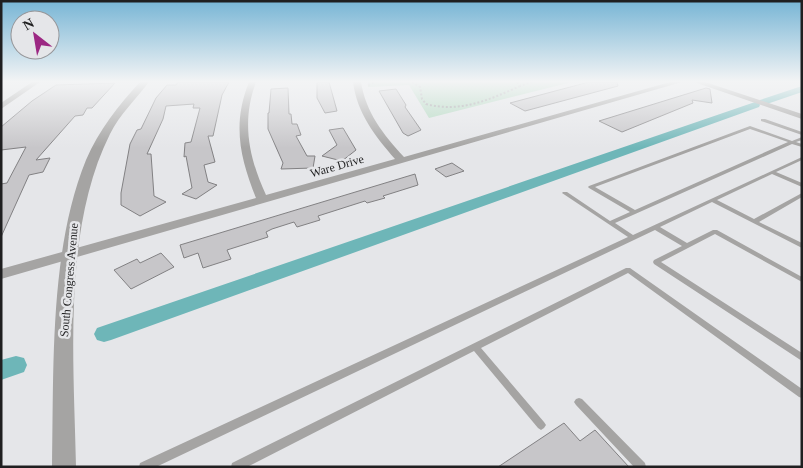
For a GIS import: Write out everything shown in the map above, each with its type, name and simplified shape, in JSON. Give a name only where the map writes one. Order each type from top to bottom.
[{"type":"street","name":"South Congress Avenue","points":[[64,467],[64,359],[69,255],[74,219],[81,188],[90,162],[110,125],[125,104]]},
{"type":"street","points":[[246,104],[244,110],[244,144],[248,165],[262,200]]},
{"type":"street","points":[[362,104],[372,124],[402,160]]},
{"type":"street","name":"Ware Drive","points":[[1,274],[601,104]]},
{"type":"street","points":[[763,104],[802,117]]},
{"type":"lane","points":[[763,120],[802,134]]},
{"type":"lane","points":[[634,212],[591,187],[750,126],[802,146]]},
{"type":"lane","points":[[610,223],[802,138]]},
{"type":"lane","points":[[144,467],[802,158]]},
{"type":"lane","points":[[772,172],[802,185]]},
{"type":"lane","points":[[565,194],[632,237]]},
{"type":"lane","points":[[754,222],[802,195]]},
{"type":"lane","points":[[712,200],[802,246]]},
{"type":"lane","points":[[655,227],[687,246]]},
{"type":"lane","points":[[802,280],[715,231],[656,262],[802,358]]},
{"type":"lane","points":[[236,467],[628,270],[802,394]]},
{"type":"lane","points":[[475,346],[541,425]]},
{"type":"lane","points":[[579,402],[641,467]]},
{"type":"path","points":[[428,104],[446,108],[473,104]]},
{"type":"green space","points":[[420,104],[485,104],[429,118]]},
{"type":"building","points":[[29,104],[96,104],[92,108],[87,108],[83,115],[75,116],[36,160],[50,158],[43,172],[29,175],[1,237],[1,184],[7,183],[26,147],[1,150],[1,127]]},
{"type":"building","points":[[153,104],[220,104],[213,136],[208,136],[215,162],[204,165],[208,182],[217,185],[196,199],[182,194],[192,188],[186,156],[184,157],[185,143],[191,142],[200,108],[193,108],[194,104],[166,106],[163,119],[147,154],[151,154],[154,196],[166,202],[140,216],[121,205],[121,193],[130,144],[137,130],[141,129]]},
{"type":"building","points":[[270,104],[289,104],[292,124],[297,124],[301,135],[296,136],[307,156],[315,156],[313,168],[281,169],[283,163],[268,129]]},
{"type":"building","points":[[320,104],[335,104],[337,111],[325,113]]},
{"type":"building","points":[[386,104],[405,104],[405,107],[421,130],[408,136],[403,133]]},
{"type":"building","points":[[512,104],[552,104],[525,111]]},
{"type":"building","points":[[655,104],[691,104],[622,132],[599,121]]},
{"type":"building","points":[[343,128],[356,150],[342,161],[322,156],[337,145],[329,130]]},
{"type":"building","points":[[452,163],[464,171],[446,177],[435,169]]},
{"type":"building","points":[[415,174],[418,185],[383,196],[385,198],[367,203],[365,201],[318,216],[320,220],[297,227],[294,222],[272,229],[266,232],[268,237],[227,250],[231,259],[203,268],[198,253],[184,258],[180,245]]},
{"type":"building","points":[[161,253],[174,267],[131,289],[114,270],[137,259],[140,263]]},
{"type":"building","points":[[564,423],[580,441],[595,430],[629,467],[498,467]]},
{"type":"waterway","points":[[104,334],[755,105]]},
{"type":"waterway","points":[[1,370],[16,365]]}]
